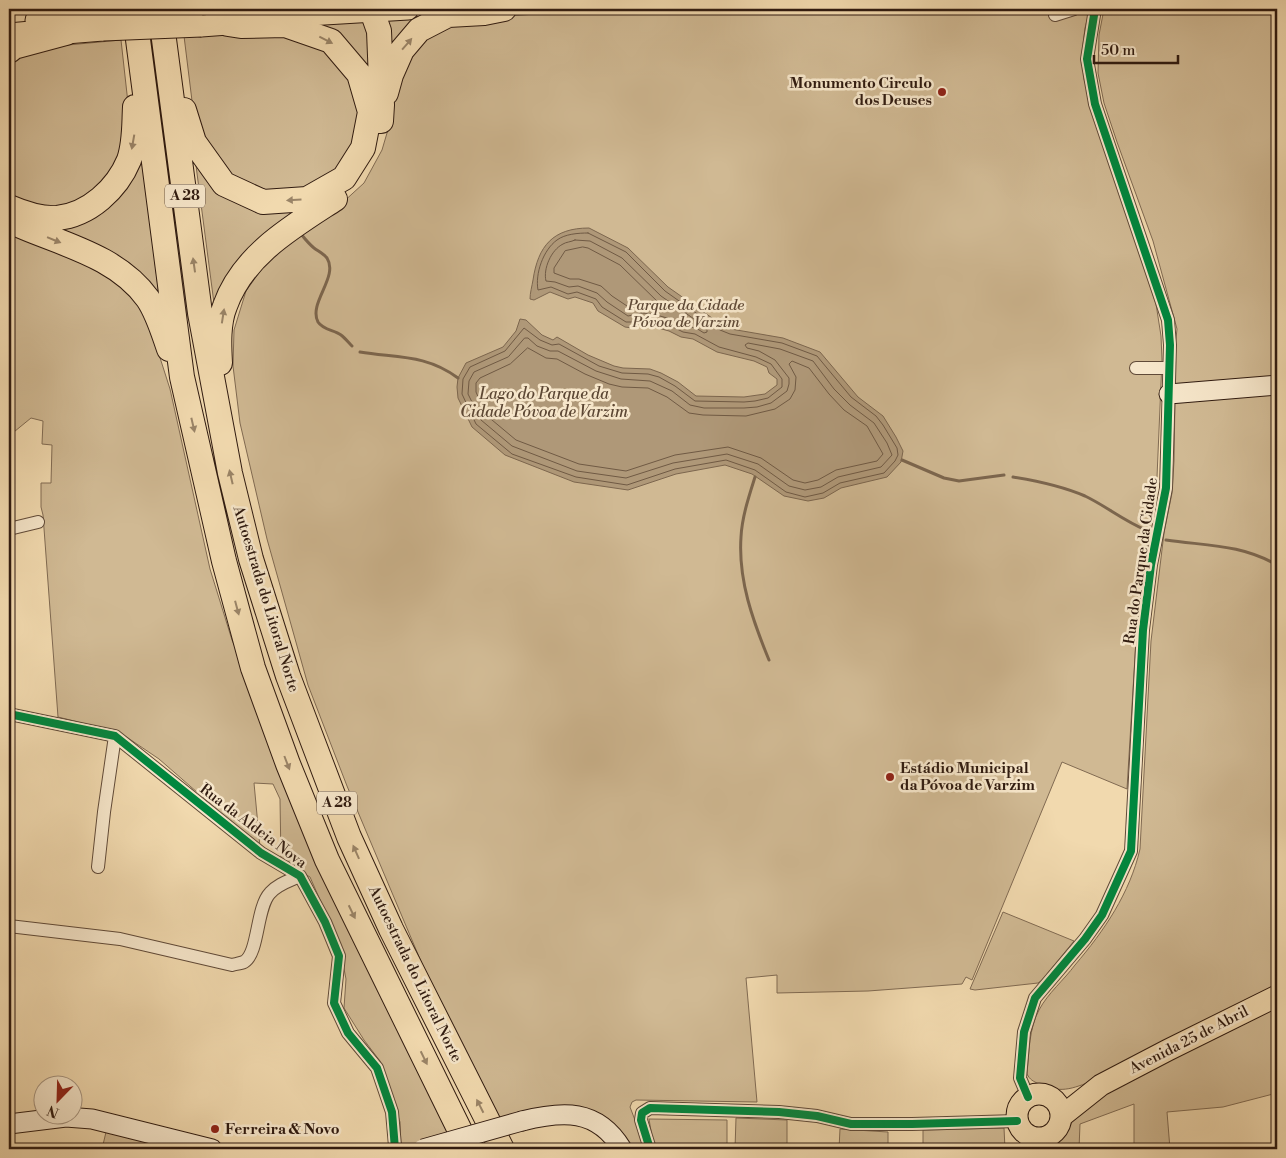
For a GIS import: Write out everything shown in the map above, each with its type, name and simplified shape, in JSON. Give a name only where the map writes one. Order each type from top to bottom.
[{"type":"highway","name":"Autoestrada do Litoral Norte","points":[[134,9],[182,377],[229,579],[253,668],[284,755],[327,860],[469,1149]]},
{"type":"highway","name":"Autoestrada do Litoral Norte","points":[[160,9],[200,313],[230,473],[251,559],[288,676],[349,837],[387,920],[502,1149]]},
{"type":"highway","points":[[382,104],[391,75],[402,50],[419,30],[448,15],[504,9]]},
{"type":"highway","points":[[215,399],[220,376],[219,341],[224,307],[241,274],[275,239],[350,188],[365,170],[374,150],[381,125],[382,104],[379,31],[370,10]]},
{"type":"highway","points":[[169,80],[184,108],[194,142],[224,184],[263,202],[307,199],[344,178],[364,148],[370,112],[359,74],[331,41],[285,25],[241,26],[228,24]]},
{"type":"highway","points":[[9,51],[14,47],[66,33]]},
{"type":"highway","points":[[9,207],[35,215],[57,218],[88,207],[103,197],[119,179],[129,160],[134,139],[135,96],[140,58]]},
{"type":"highway","points":[[9,221],[90,255],[110,265],[128,279],[148,299],[161,325],[182,377]]},
{"type":"main road","points":[[9,23],[101,22],[197,17],[228,24],[240,19],[408,9]]},
{"type":"main road","points":[[9,34],[53,30],[66,33],[101,22]]},
{"type":"main road","name":"Avenida 25 de Abril","points":[[1038,1096],[1101,1085],[1277,996]]},
{"type":"main road","name":"Avenida 25 de Abril","points":[[1020,1133],[1038,1139],[1057,1132],[1101,1085]]},
{"type":"main road","points":[[1020,1133],[1018,1107],[1038,1096],[1058,1104],[1057,1132]]},
{"type":"street","points":[[1055,15],[1074,9]]},
{"type":"street","name":"Rua do Parque da Cidade","points":[[1038,1096],[1020,1078],[1024,1032],[1035,998],[1085,939],[1102,915],[1131,851],[1143,630],[1151,565],[1166,488],[1170,345],[1168,320],[1095,104],[1087,60],[1095,9]]},
{"type":"street","points":[[1136,368],[1169,368]]},
{"type":"street","points":[[1168,394],[1277,385]]},
{"type":"street","points":[[9,529],[38,522]]},
{"type":"street","name":"Rua da Aldeia Nova","points":[[9,714],[115,736],[261,853],[300,876],[325,922],[339,956],[334,1003],[348,1034],[377,1068],[392,1112],[396,1146]]},
{"type":"street","points":[[98,867],[115,736]]},
{"type":"street","points":[[9,926],[120,939],[232,965],[245,962],[251,953],[263,906],[268,895],[280,884],[300,876]]},
{"type":"street","points":[[650,1149],[641,1120],[642,1113],[650,1108],[779,1112],[818,1116],[851,1124],[912,1124],[1020,1133]]},
{"type":"street","points":[[423,1149],[550,1114],[576,1115],[586,1118],[604,1129],[622,1149]]},
{"type":"street","points":[[9,1124],[66,1117],[92,1119],[212,1149]]},
{"type":"green space","name":"Parque da Cidade Póvoa de Varzim","points":[[608,9],[1090,9],[1085,28],[1082,53],[1084,79],[1099,132],[1156,304],[1161,336],[1162,360],[1157,477],[1138,607],[1127,789],[1062,762],[972,980],[966,977],[962,984],[868,991],[777,993],[777,975],[746,978],[757,1102],[636,1100],[632,1102],[630,1107],[646,1149],[630,1149],[545,1108],[497,1118],[428,978],[347,786],[308,685],[267,539],[240,423],[233,366],[234,330],[246,291],[266,263],[291,240],[329,215],[364,183],[382,150],[392,116],[397,83],[404,59],[425,35],[449,20]]},
{"type":"green space","points":[[1104,9],[1277,9],[1277,380],[1175,388],[1174,357],[1177,329],[1153,241],[1104,103],[1098,73],[1099,35]]},
{"type":"green space","points":[[428,16],[393,55],[382,18]]},
{"type":"green space","points":[[367,19],[374,29],[376,37],[378,87],[376,125],[367,157],[357,173],[344,186],[280,228],[256,249],[237,273],[219,311],[215,311],[195,158],[208,176],[224,191],[243,202],[264,208],[293,209],[319,201],[342,186],[359,166],[371,142],[376,116],[372,89],[360,63],[350,51],[308,24],[309,22]]},
{"type":"green space","points":[[275,33],[319,46],[347,72],[361,114],[358,138],[342,170],[285,196],[249,188],[218,167],[194,117],[184,36]]},
{"type":"green space","points":[[121,40],[130,121],[127,143],[105,184],[64,208],[43,209],[9,198],[9,59],[36,48]]},
{"type":"green space","points":[[142,151],[160,304],[23,219],[62,223]]},
{"type":"green space","points":[[9,228],[71,254],[125,285],[147,317],[170,389],[210,569],[232,640],[449,1133],[408,1149],[401,1149],[400,1122],[380,1061],[344,1008],[346,979],[339,943],[310,877],[281,861],[280,799],[273,784],[254,783],[260,847],[159,759],[128,738],[118,732],[58,717],[41,507],[41,483],[51,483],[52,445],[42,444],[43,421],[31,418],[9,436]]},
{"type":"green space","points":[[1277,390],[1277,990],[1098,1079],[1069,1089],[1047,1087],[1033,1081],[1027,1074],[1030,1041],[1036,1017],[1047,998],[1086,952],[1115,911],[1130,881],[1140,849],[1151,641],[1164,533],[1172,493],[1175,398]]},
{"type":"green space","points":[[1003,912],[1074,941],[1038,983],[970,989]]},
{"type":"green space","points":[[1277,1008],[1277,1093],[1223,1107],[1167,1112],[1170,1149],[1134,1149],[1134,1104],[1080,1124],[1079,1149],[1057,1149],[1071,1119],[1087,1101]]},
{"type":"green space","points":[[736,1118],[787,1120],[787,1149],[735,1149]]},
{"type":"green space","points":[[649,1119],[727,1120],[727,1149],[654,1149]]},
{"type":"green space","points":[[1004,1128],[1005,1149],[923,1149],[923,1130]]},
{"type":"green space","points":[[840,1129],[888,1132],[888,1149],[839,1149]]},
{"type":"green space","points":[[106,1132],[175,1149],[102,1149]]},
{"type":"water","name":"Lago do Parque da Cidade Póvoa de Varzim","points":[[589,228],[628,248],[668,287],[722,325],[731,329],[783,338],[820,352],[858,397],[883,416],[903,451],[901,462],[887,477],[841,488],[824,498],[808,501],[784,496],[752,474],[725,465],[676,474],[628,490],[574,482],[505,455],[472,427],[458,398],[457,387],[458,378],[466,363],[503,347],[516,331],[520,319],[526,320],[542,335],[553,340],[557,337],[588,355],[614,366],[650,369],[661,373],[678,382],[696,396],[744,397],[765,394],[777,385],[777,379],[769,373],[767,367],[754,361],[717,352],[693,339],[681,337],[669,331],[651,326],[643,324],[632,328],[625,327],[598,311],[593,303],[575,297],[568,299],[550,292],[534,300],[530,299],[535,268],[543,249],[549,241],[566,231]]},
{"type":"waterway","points":[[301,234],[327,258],[330,265],[327,282],[317,307],[316,315],[318,322],[323,327],[341,335],[352,346]]},
{"type":"waterway","points":[[360,352],[411,358],[446,370],[458,378]]},
{"type":"waterway","points":[[902,460],[944,478],[959,481],[1004,475]]},
{"type":"waterway","points":[[755,477],[742,529],[742,569],[752,615],[769,660]]},
{"type":"waterway","points":[[1013,477],[1050,484],[1076,492],[1146,530]]},
{"type":"waterway","points":[[1166,540],[1236,549],[1277,565]]},
{"type":"cycle path","points":[[1028,1097],[1020,1078],[1024,1032],[1035,998],[1085,939],[1102,915],[1131,851],[1143,630],[1151,565],[1166,488],[1170,345],[1168,320],[1095,104],[1087,59],[1095,9]]},
{"type":"cycle path","points":[[9,714],[115,736],[261,853],[300,876],[325,922],[339,956],[334,1003],[348,1033],[377,1068],[392,1112],[395,1149]]},
{"type":"cycle path","points":[[650,1149],[641,1120],[642,1113],[650,1108],[779,1112],[817,1116],[851,1124],[1017,1121]]},
{"type":"place","name":"Monumento Circulo dos Deuses","points":[[942,92]]},
{"type":"place","name":"Estádio Municipal da Póvoa de Varzim","points":[[890,777]]},
{"type":"place","name":"Ferreira & Novo","points":[[215,1129]]}]
